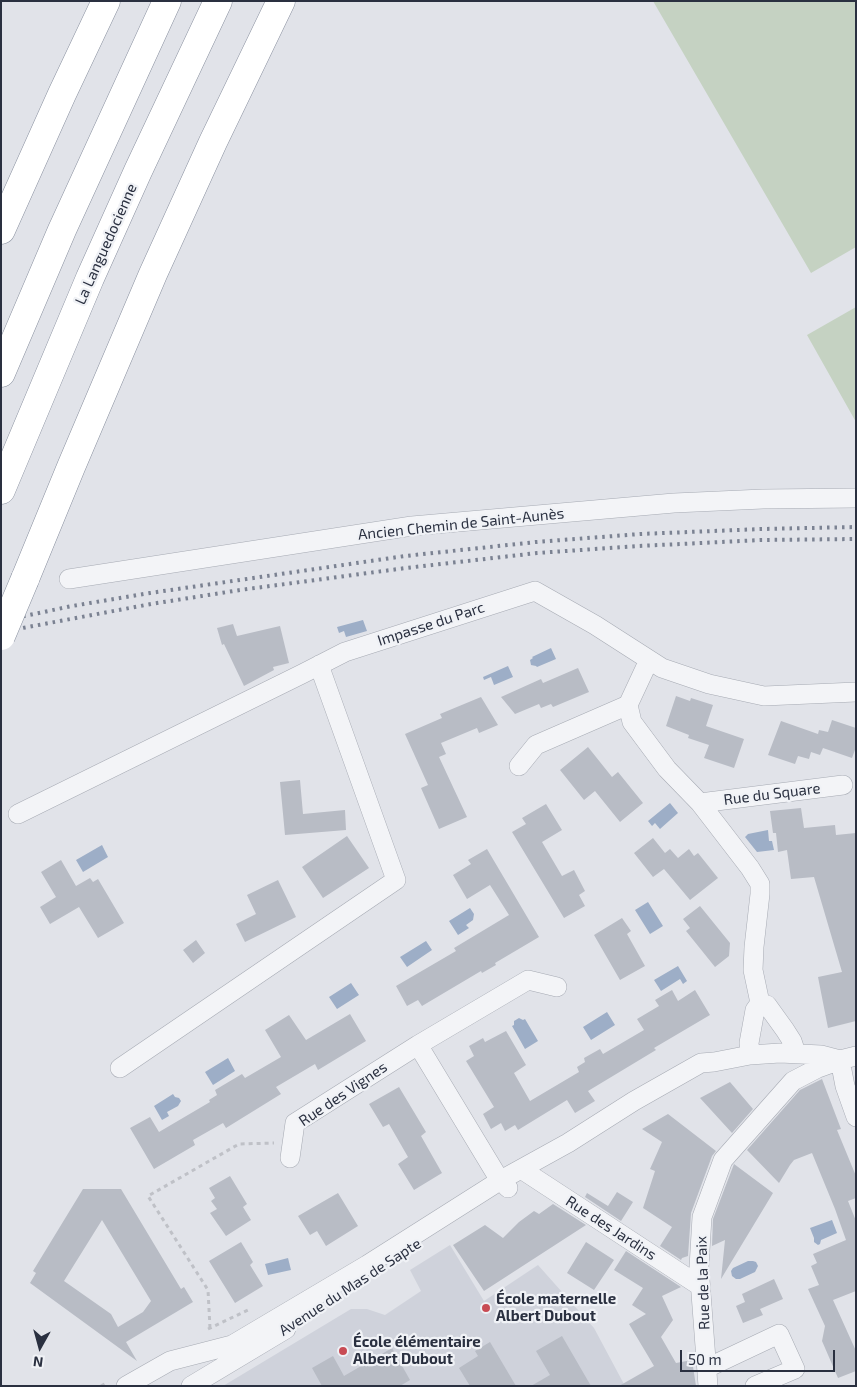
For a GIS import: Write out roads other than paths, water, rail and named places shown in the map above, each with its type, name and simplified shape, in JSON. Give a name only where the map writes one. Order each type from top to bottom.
[{"type":"highway","points":[[1,230],[106,1]]},
{"type":"highway","points":[[1,372],[62,230],[167,1]]},
{"type":"highway","name":"La Languedocienne","points":[[1,490],[90,278],[149,146],[218,1]]},
{"type":"highway","points":[[1,636],[74,458],[153,274],[212,142],[280,1]]},
{"type":"street","name":"Ancien Chemin de Saint-Aunès","points":[[69,579],[412,526],[674,503],[763,499],[856,498]]},
{"type":"street","name":"Impasse du Parc","points":[[18,814],[345,652],[535,591],[596,625],[662,668],[708,684],[764,696],[856,692]]},
{"type":"street","points":[[519,766],[536,745],[628,705],[649,660]]},
{"type":"street","points":[[120,1068],[396,880],[319,665]]},
{"type":"street","name":"Rue du Square","points":[[628,705],[632,722],[667,769],[700,803],[760,884],[753,970],[760,1003]]},
{"type":"street","name":"Rue du Square","points":[[700,803],[843,785]]},
{"type":"street","name":"Rue des Vignes","points":[[291,1150],[295,1124],[418,1045],[528,980],[557,986]]},
{"type":"street","points":[[750,1055],[749,1043],[755,1010],[760,1003],[767,1005],[785,1030],[792,1041],[796,1053]]},
{"type":"street","points":[[418,1045],[496,1174],[504,1184]]},
{"type":"street","name":"Avenue du Mas de Sapte","points":[[118,1383],[170,1361],[232,1345],[504,1184],[708,1072],[714,1062],[750,1055],[796,1053],[848,1058]]},
{"type":"street","points":[[848,1058],[845,1086],[856,1117]]},
{"type":"street","name":"Rue de la Paix","points":[[708,1377],[699,1267],[702,1217],[723,1160],[794,1081],[818,1068],[848,1058]]},
{"type":"street","name":"Rue des Jardins","points":[[525,1172],[700,1286]]},
{"type":"street","name":"Avenue du Mas de Sapte","points":[[191,1386],[318,1310],[450,1223],[501,1194],[504,1184]]},
{"type":"street","points":[[708,1377],[779,1334],[795,1369],[755,1386]]},
{"type":"water","points":[[363,620],[367,631],[346,637],[344,631],[339,633],[337,627]]},
{"type":"water","points":[[551,648],[556,659],[537,667],[531,665],[530,660],[532,657]]},
{"type":"water","points":[[508,666],[513,677],[494,685],[491,677],[484,680],[483,677]]},
{"type":"water","points":[[670,803],[678,813],[660,829],[655,823],[652,826],[648,821]]},
{"type":"water","points":[[768,830],[769,841],[772,841],[774,850],[757,852],[745,837],[748,834]]},
{"type":"water","points":[[102,845],[108,857],[83,872],[76,860]]},
{"type":"water","points":[[648,902],[663,926],[650,934],[635,910]]},
{"type":"water","points":[[470,908],[474,914],[473,920],[466,925],[469,928],[458,935],[449,921]]},
{"type":"water","points":[[426,941],[432,950],[407,967],[400,957]]},
{"type":"water","points":[[678,966],[687,981],[683,984],[680,979],[661,991],[654,980]]},
{"type":"water","points":[[351,983],[359,995],[337,1009],[329,997]]},
{"type":"water","points":[[607,1012],[615,1025],[591,1040],[583,1027]]},
{"type":"water","points":[[519,1018],[525,1019],[538,1041],[525,1049],[512,1026],[514,1021]]},
{"type":"water","points":[[228,1058],[235,1071],[213,1085],[205,1072]]},
{"type":"water","points":[[173,1094],[181,1101],[178,1106],[167,1112],[169,1116],[162,1120],[154,1106]]},
{"type":"water","points":[[832,1220],[837,1233],[821,1240],[818,1245],[814,1242],[810,1228]]},
{"type":"water","points":[[288,1258],[291,1270],[268,1275],[265,1264]]},
{"type":"water","points":[[748,1261],[756,1262],[758,1266],[755,1272],[740,1279],[732,1276],[731,1271],[733,1268]]},
{"type":"railway","points":[[1,621],[72,606],[150,593],[405,556],[536,542],[640,534],[856,527]]},
{"type":"railway","points":[[1,632],[151,604],[240,590],[537,553],[762,540],[856,539]]},
{"type":"place","name":"École maternelle Albert Dubout","points":[[486,1308]]},
{"type":"place","name":"École élémentaire Albert Dubout","points":[[343,1351]]}]
